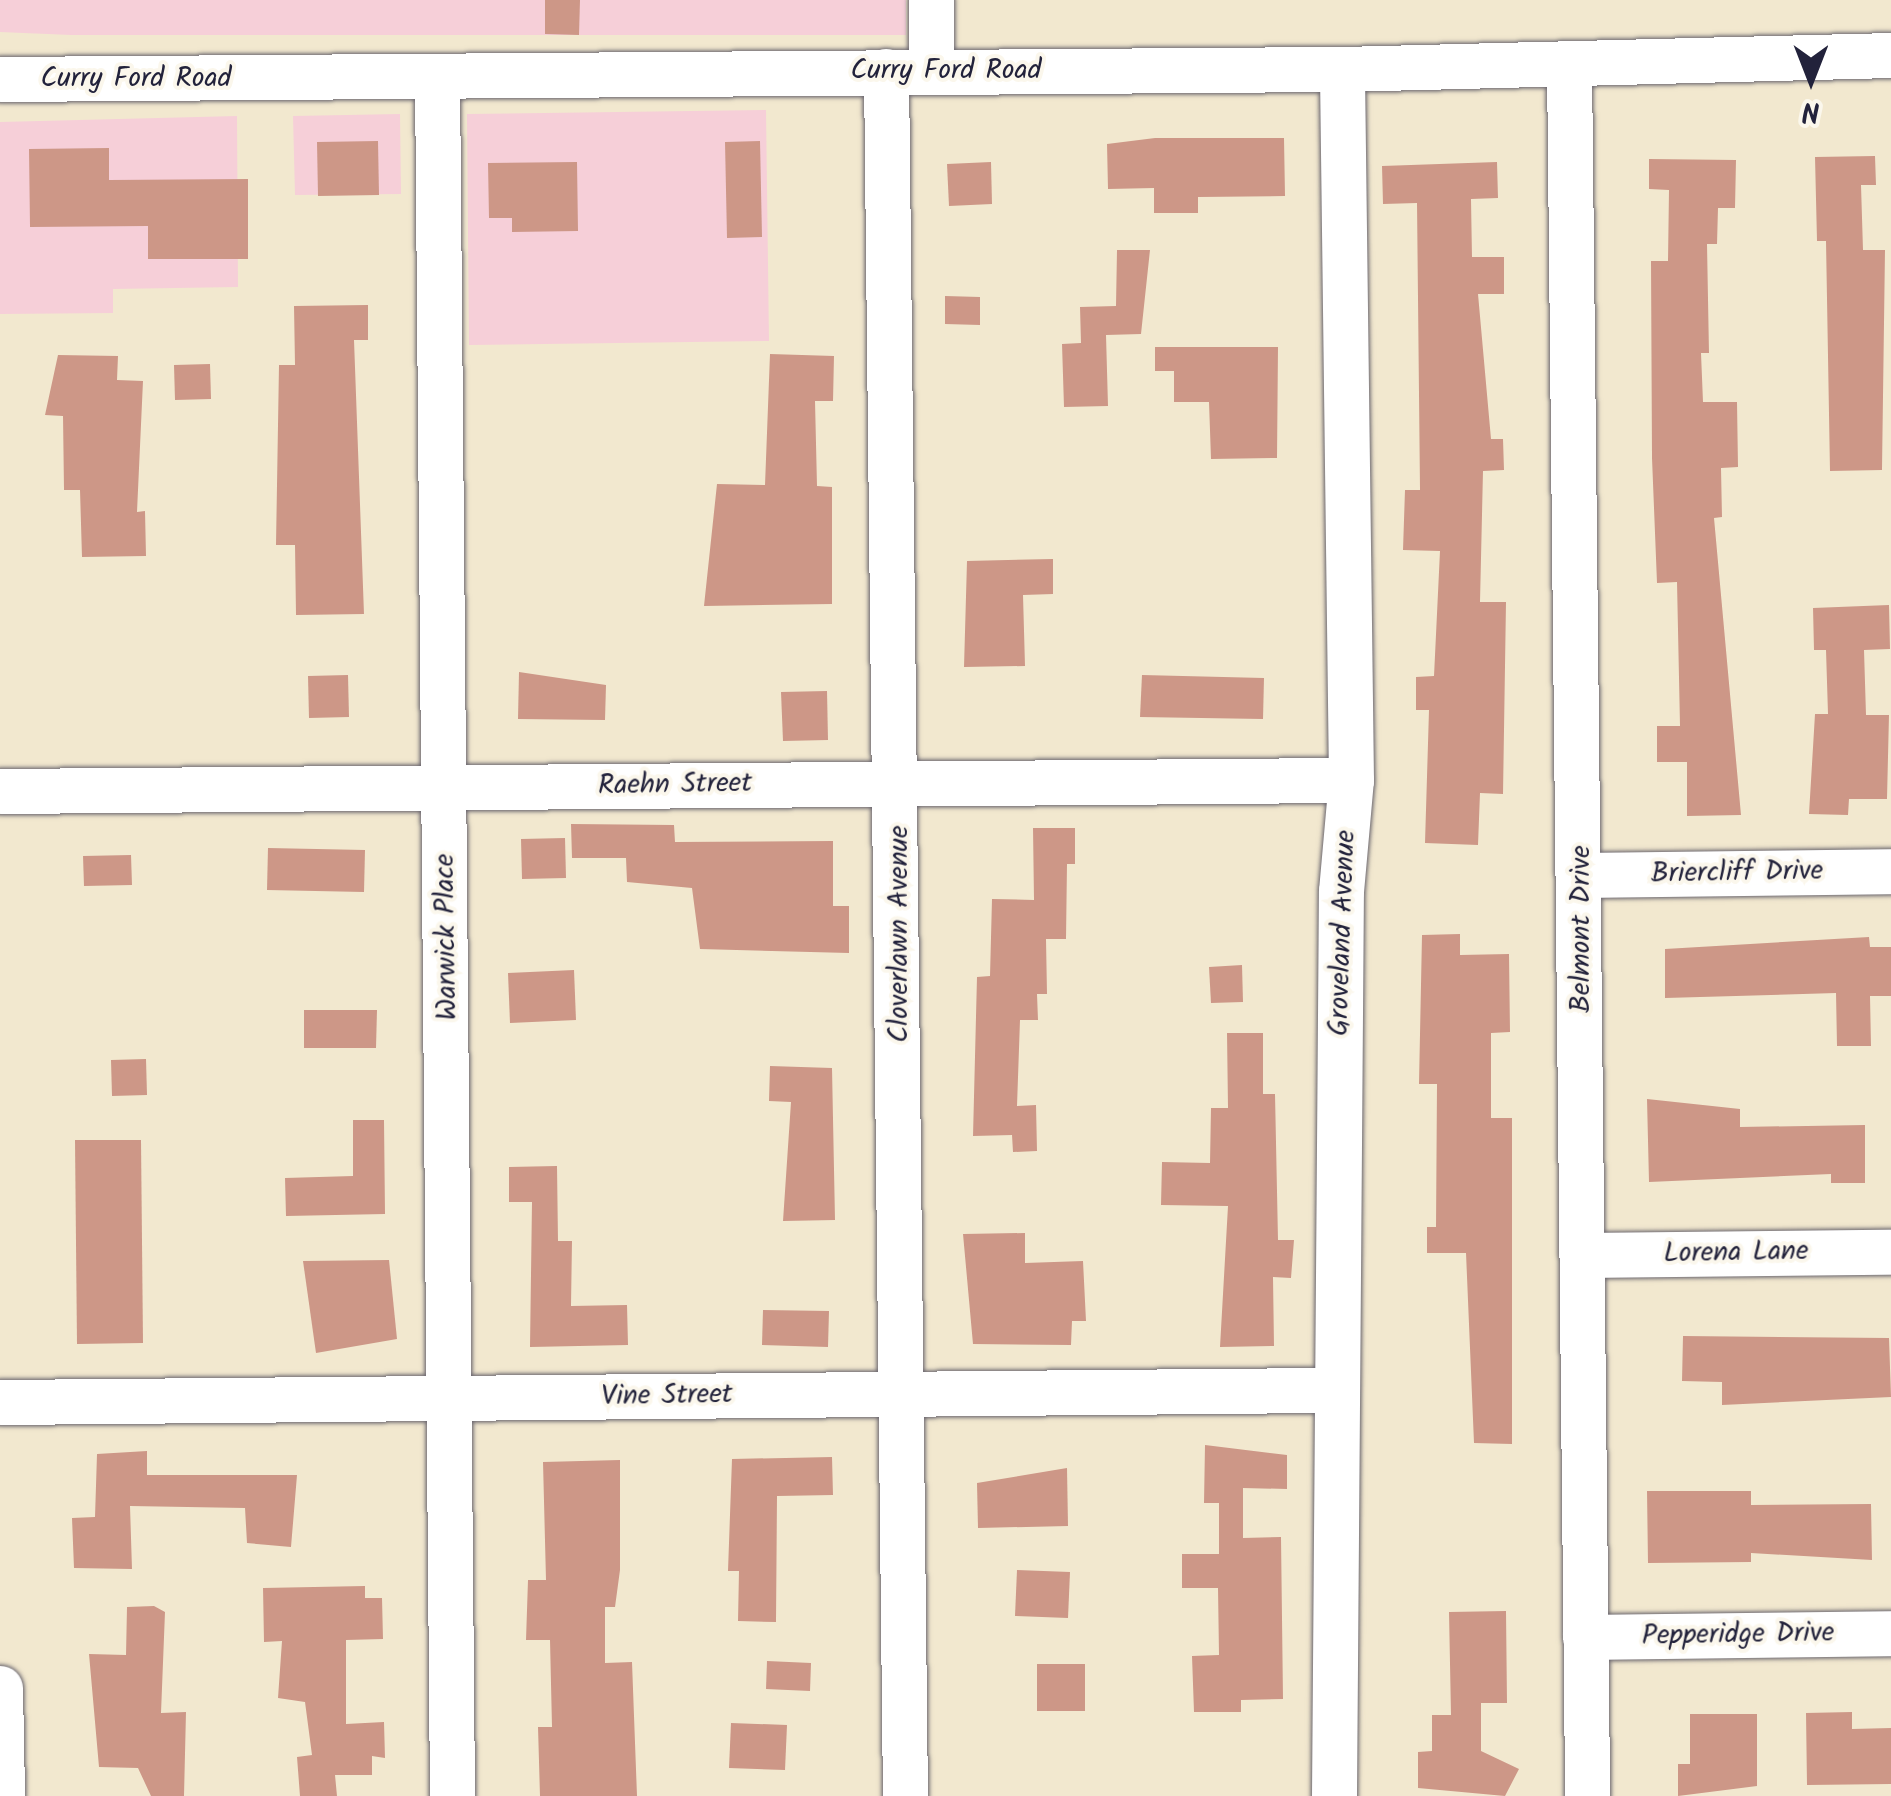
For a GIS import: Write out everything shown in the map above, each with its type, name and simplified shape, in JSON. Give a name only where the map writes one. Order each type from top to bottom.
[{"type":"street","points":[[931,0],[931,71]]},
{"type":"street","name":"Curry Ford Road","points":[[0,80],[1342,69],[1891,55]]},
{"type":"street","name":"Belmont Drive","points":[[1569,63],[1582,875],[1588,1796]]},
{"type":"street","name":"Groveland Avenue","points":[[1334,1796],[1334,1390],[1351,780],[1342,69]]},
{"type":"street","name":"Cloverlawn Avenue","points":[[886,71],[898,782],[906,1796]]},
{"type":"street","name":"Warwick Place","points":[[437,77],[453,1399],[452,1796]]},
{"type":"street","name":"Raehn Street","points":[[0,791],[1351,780]]},
{"type":"street","name":"Briercliff Drive","points":[[1582,875],[1891,871]]},
{"type":"street","name":"Lorena Lane","points":[[1582,1255],[1891,1252]]},
{"type":"street","name":"Vine Street","points":[[0,1402],[1334,1390]]},
{"type":"street","name":"Pepperidge Drive","points":[[1585,1636],[1891,1634]]},
{"type":"street","points":[[0,1688],[2,1796]]},
{"type":"shaded area","points":[[0,0],[906,0],[906,35],[71,35],[0,32]]},
{"type":"shaded area","points":[[766,110],[769,341],[469,345],[467,114]]},
{"type":"shaded area","points":[[400,114],[401,194],[295,195],[293,116]]},
{"type":"shaded area","points":[[237,116],[238,287],[113,289],[113,313],[0,314],[0,122]]},
{"type":"building","points":[[545,0],[580,0],[579,35],[545,34]]},
{"type":"building","points":[[1155,138],[1284,138],[1285,196],[1198,197],[1198,213],[1154,213],[1154,188],[1108,189],[1107,144]]},
{"type":"building","points":[[378,141],[379,195],[318,196],[317,142]]},
{"type":"building","points":[[760,141],[762,237],[727,238],[725,142]]},
{"type":"building","points":[[109,148],[109,180],[248,179],[248,259],[148,259],[148,226],[30,227],[29,149]]},
{"type":"building","points":[[1875,156],[1876,185],[1861,185],[1863,250],[1885,250],[1882,470],[1830,471],[1826,241],[1817,241],[1815,157]]},
{"type":"building","points":[[1649,159],[1736,160],[1735,208],[1718,208],[1717,244],[1707,244],[1709,353],[1701,353],[1703,402],[1737,402],[1738,467],[1721,468],[1722,517],[1714,518],[1741,815],[1687,816],[1687,762],[1657,762],[1657,726],[1680,726],[1677,582],[1657,583],[1652,458],[1651,261],[1668,261],[1669,190],[1649,189]]},
{"type":"building","points":[[577,162],[578,231],[512,232],[512,218],[489,218],[488,163]]},
{"type":"building","points":[[991,162],[992,204],[949,206],[947,164]]},
{"type":"building","points":[[1497,162],[1498,198],[1471,199],[1472,257],[1504,257],[1504,294],[1478,294],[1491,439],[1503,439],[1504,470],[1483,471],[1480,602],[1506,602],[1503,794],[1480,793],[1478,845],[1425,843],[1429,710],[1416,710],[1416,677],[1434,676],[1440,551],[1403,550],[1405,490],[1420,490],[1417,203],[1383,204],[1382,166]]},
{"type":"building","points":[[1117,250],[1150,250],[1141,334],[1106,335],[1108,406],[1064,407],[1062,344],[1081,343],[1080,307],[1116,306]]},
{"type":"building","points":[[945,296],[980,297],[980,325],[945,324]]},
{"type":"building","points":[[368,305],[368,340],[354,340],[364,614],[296,615],[295,545],[276,545],[279,365],[295,365],[294,306]]},
{"type":"building","points":[[1155,347],[1278,347],[1277,458],[1211,459],[1209,402],[1174,402],[1174,371],[1155,371]]},
{"type":"building","points":[[770,354],[834,356],[833,401],[815,401],[817,486],[832,487],[832,604],[704,606],[717,484],[765,485]]},
{"type":"building","points":[[58,355],[118,356],[117,380],[143,381],[137,512],[145,511],[146,556],[82,557],[80,490],[64,490],[63,416],[45,415]]},
{"type":"building","points":[[210,364],[211,399],[175,400],[174,365]]},
{"type":"building","points":[[1053,559],[1053,594],[1023,595],[1025,666],[964,667],[967,561]]},
{"type":"building","points":[[1889,605],[1890,649],[1864,650],[1866,715],[1889,715],[1887,799],[1849,799],[1848,815],[1809,814],[1815,714],[1828,714],[1826,650],[1814,650],[1813,608]]},
{"type":"building","points":[[519,672],[606,685],[605,720],[518,719]]},
{"type":"building","points":[[348,675],[349,717],[309,718],[308,676]]},
{"type":"building","points":[[1142,675],[1264,678],[1263,719],[1140,717]]},
{"type":"building","points":[[827,691],[828,740],[783,741],[781,692]]},
{"type":"building","points":[[571,824],[674,825],[675,842],[833,841],[833,906],[849,906],[849,953],[700,949],[692,888],[627,882],[626,858],[572,858]]},
{"type":"building","points":[[1033,828],[1075,828],[1075,864],[1067,864],[1066,939],[1046,939],[1047,994],[1037,994],[1038,1020],[1020,1020],[1017,1106],[1036,1105],[1037,1151],[1013,1152],[1012,1135],[973,1136],[977,977],[990,976],[992,899],[1034,900]]},
{"type":"building","points":[[565,838],[566,878],[522,879],[521,839]]},
{"type":"building","points":[[268,848],[365,850],[364,892],[267,890]]},
{"type":"building","points":[[131,855],[132,885],[84,886],[83,856]]},
{"type":"building","points":[[1460,934],[1460,955],[1509,954],[1510,1032],[1491,1033],[1491,1118],[1512,1118],[1512,1444],[1474,1443],[1466,1253],[1427,1253],[1427,1227],[1436,1227],[1437,1084],[1419,1084],[1422,935]]},
{"type":"building","points":[[1869,937],[1870,947],[1891,947],[1891,996],[1870,996],[1871,1046],[1837,1046],[1836,993],[1665,998],[1665,949]]},
{"type":"building","points":[[1242,965],[1243,1002],[1211,1003],[1209,967]]},
{"type":"building","points":[[574,970],[576,1020],[510,1023],[508,973]]},
{"type":"building","points":[[304,1010],[377,1010],[376,1048],[304,1048]]},
{"type":"building","points":[[1227,1033],[1263,1033],[1263,1094],[1275,1094],[1278,1240],[1294,1240],[1291,1278],[1273,1277],[1274,1346],[1220,1347],[1228,1206],[1161,1205],[1162,1162],[1210,1163],[1211,1108],[1228,1108]]},
{"type":"building","points":[[146,1059],[147,1095],[112,1096],[111,1060]]},
{"type":"building","points":[[770,1066],[832,1068],[835,1220],[783,1221],[791,1102],[769,1101]]},
{"type":"building","points":[[1647,1099],[1740,1109],[1740,1127],[1865,1125],[1865,1183],[1831,1183],[1831,1174],[1649,1182]]},
{"type":"building","points":[[353,1120],[384,1120],[385,1214],[286,1216],[285,1178],[353,1176]]},
{"type":"building","points":[[75,1140],[141,1140],[143,1343],[77,1344]]},
{"type":"building","points":[[557,1166],[558,1241],[572,1241],[571,1306],[627,1305],[628,1345],[530,1347],[532,1202],[509,1202],[509,1167]]},
{"type":"building","points":[[1025,1233],[1025,1263],[1083,1261],[1086,1321],[1072,1321],[1071,1345],[973,1344],[963,1234]]},
{"type":"building","points":[[389,1260],[397,1339],[316,1353],[303,1261]]},
{"type":"building","points":[[763,1310],[829,1311],[828,1347],[762,1345]]},
{"type":"building","points":[[1683,1336],[1889,1338],[1891,1397],[1722,1405],[1722,1382],[1682,1381]]},
{"type":"building","points":[[1205,1445],[1287,1455],[1287,1489],[1243,1488],[1243,1538],[1281,1537],[1283,1699],[1241,1700],[1241,1712],[1194,1712],[1192,1656],[1219,1655],[1218,1588],[1182,1588],[1182,1554],[1219,1554],[1219,1503],[1204,1503]]},
{"type":"building","points":[[147,1451],[147,1475],[297,1475],[291,1547],[247,1543],[245,1508],[130,1506],[132,1569],[74,1568],[72,1518],[95,1517],[97,1454]]},
{"type":"building","points":[[832,1457],[833,1495],[777,1496],[776,1622],[738,1621],[739,1571],[728,1571],[732,1459]]},
{"type":"building","points":[[620,1460],[620,1570],[615,1607],[605,1607],[605,1663],[632,1662],[637,1796],[540,1796],[538,1727],[552,1727],[550,1640],[526,1640],[528,1580],[546,1580],[543,1462]]},
{"type":"building","points":[[1067,1468],[1068,1526],[978,1528],[977,1483]]},
{"type":"building","points":[[1647,1491],[1751,1491],[1751,1505],[1871,1504],[1872,1560],[1751,1553],[1751,1562],[1648,1563]]},
{"type":"building","points":[[1017,1570],[1070,1572],[1068,1618],[1015,1616]]},
{"type":"building","points":[[365,1586],[365,1598],[382,1598],[383,1639],[346,1640],[346,1724],[384,1722],[385,1758],[372,1756],[372,1775],[335,1775],[337,1796],[300,1796],[297,1757],[312,1755],[305,1702],[278,1698],[282,1641],[264,1642],[263,1588]]},
{"type":"building","points":[[154,1606],[165,1612],[161,1713],[186,1712],[184,1796],[151,1796],[138,1768],[99,1767],[89,1654],[126,1655],[127,1607]]},
{"type":"building","points":[[1506,1611],[1507,1703],[1481,1703],[1481,1751],[1519,1769],[1505,1796],[1418,1788],[1418,1752],[1432,1751],[1432,1715],[1451,1715],[1449,1612]]},
{"type":"building","points":[[767,1661],[811,1663],[810,1691],[766,1689]]},
{"type":"building","points":[[1037,1664],[1085,1664],[1085,1711],[1037,1711]]},
{"type":"building","points":[[1852,1712],[1852,1729],[1891,1728],[1891,1784],[1807,1785],[1806,1713]]},
{"type":"building","points":[[1690,1714],[1757,1714],[1757,1786],[1678,1796],[1678,1764],[1690,1764]]},
{"type":"building","points":[[731,1723],[787,1725],[785,1770],[729,1768]]}]
